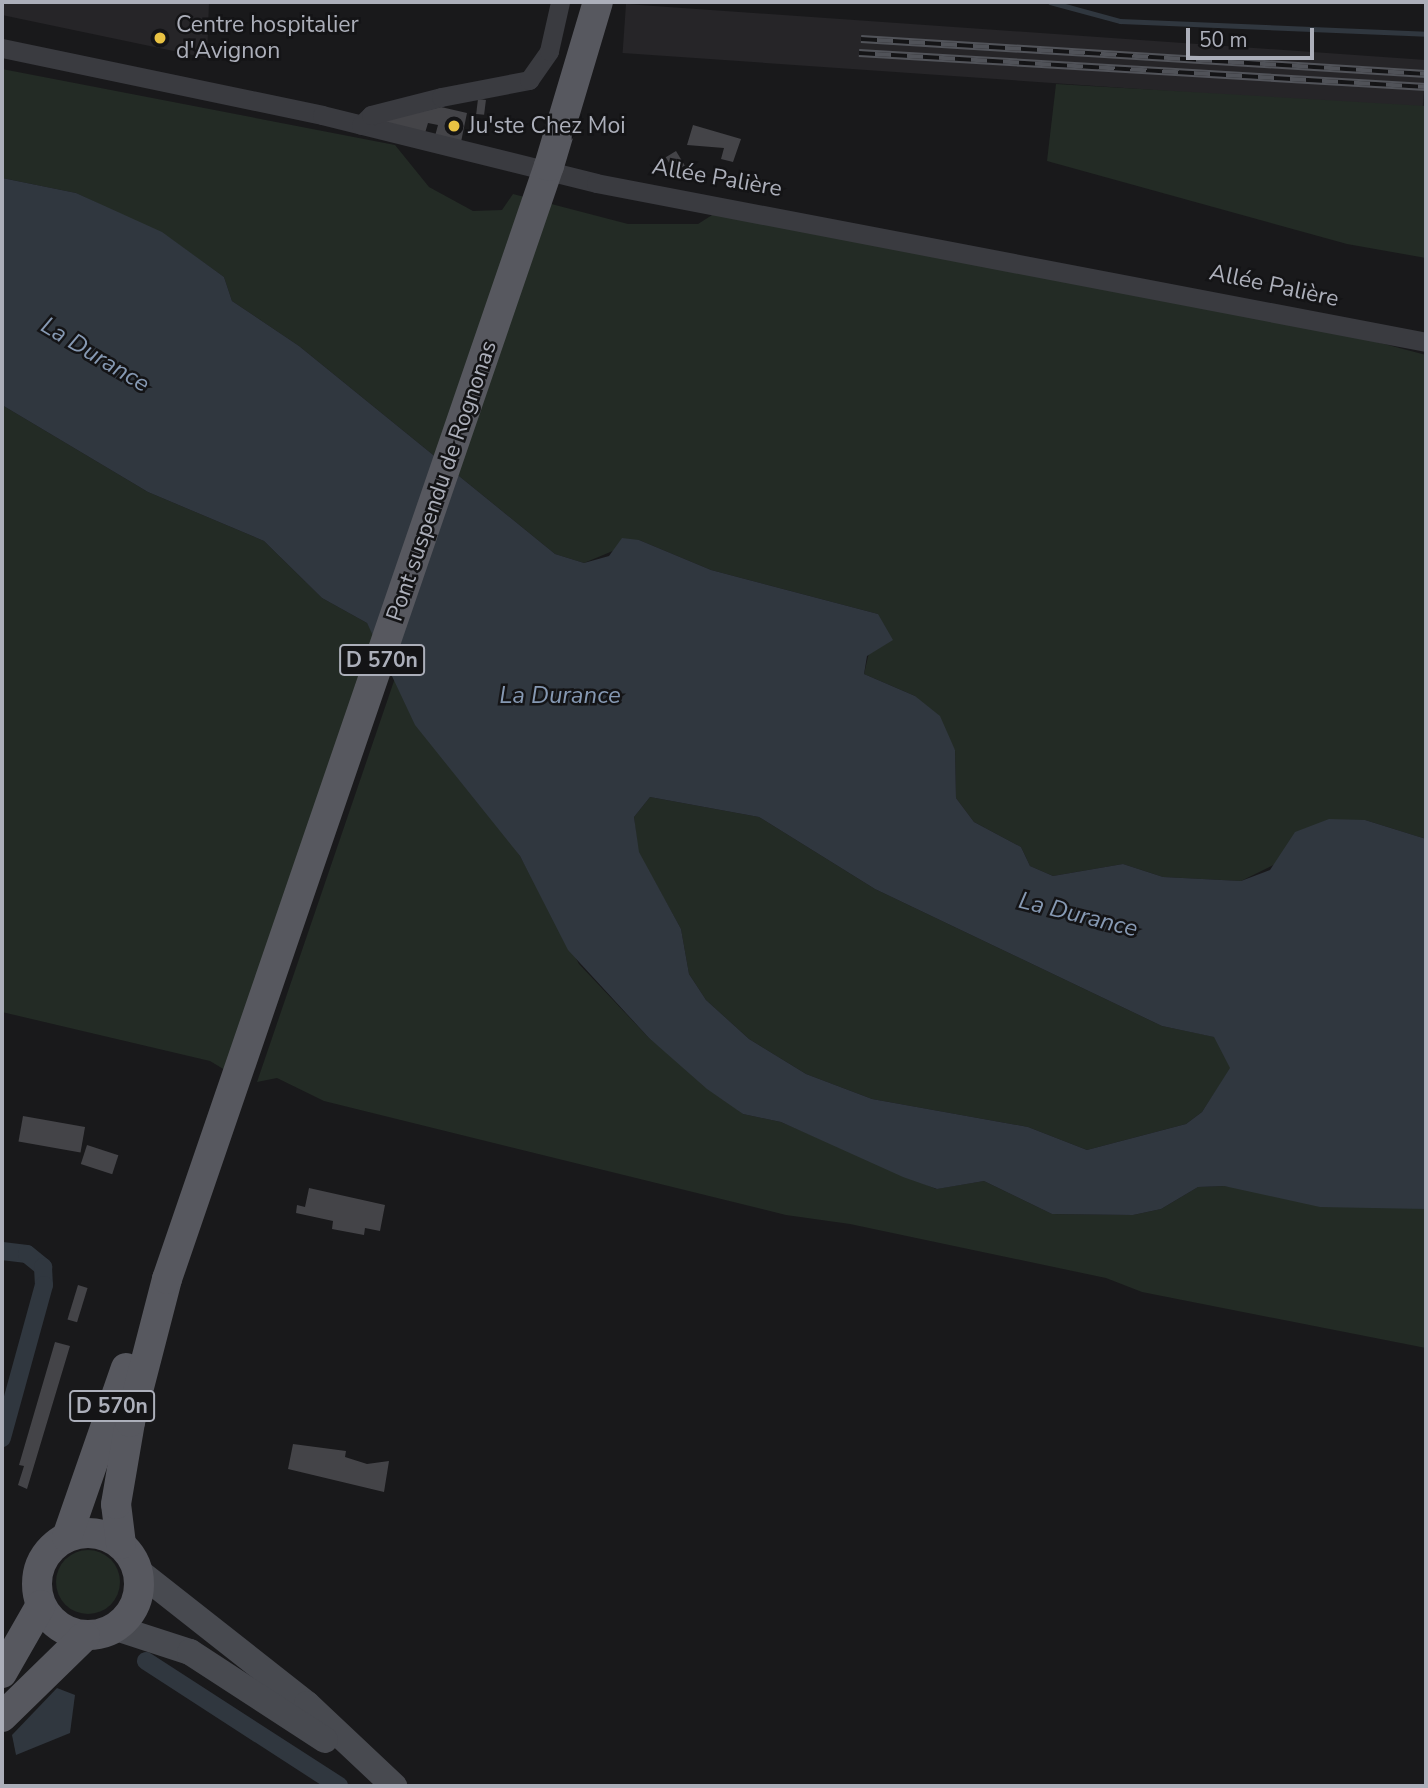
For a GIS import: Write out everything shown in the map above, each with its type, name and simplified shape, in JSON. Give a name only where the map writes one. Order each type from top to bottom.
[{"type":"main road","name":"Pont suspendu de Rognonas","points":[[167,1279],[214,1155],[549,166],[588,44],[598,2]]},
{"type":"main road","name":"D 570n","points":[[68,1537],[133,1350],[167,1279]]},
{"type":"main road","name":"D 570n","points":[[121,1544],[116,1504],[130,1422],[167,1279]]},
{"type":"main road","points":[[85,1636],[51,1620],[41,1605],[38,1573],[54,1546],[68,1537],[95,1533],[121,1544],[138,1571],[307,1704],[393,1786]]},
{"type":"main road","points":[[116,1628],[136,1603],[138,1571]]},
{"type":"main road","points":[[2,1674],[41,1605]]},
{"type":"main road","points":[[2,1717],[85,1636],[116,1628],[190,1652],[393,1786]]},
{"type":"street","points":[[361,125],[406,106],[529,80],[549,51],[560,2]]},
{"type":"street","name":"Allée Palière","points":[[2,48],[361,125],[596,183],[1426,342]]},
{"type":"shaded area","name":"Centre hospitalier d'Avignon","points":[[2,2],[209,2],[207,58],[2,15]]},
{"type":"shaded area","points":[[626,4],[1426,60],[1423,109],[623,53]]},
{"type":"shaded area","points":[[2,69],[395,145],[429,187],[473,211],[502,210],[513,194],[628,224],[698,224],[720,210],[1335,331],[1426,355],[1426,839],[1365,820],[1241,881],[1163,877],[1123,864],[1053,876],[1030,866],[1021,847],[974,822],[956,798],[955,750],[915,696],[864,674],[878,614],[711,570],[639,540],[584,563],[555,554],[299,346],[232,301],[224,277],[168,237],[76,193],[2,178]]},
{"type":"shaded area","points":[[1056,84],[1426,106],[1426,258],[1347,244],[1047,161]]},
{"type":"shaded area","points":[[2,405],[148,492],[264,541],[322,598],[367,623],[375,637],[230,1073],[210,1061],[2,1012]]},
{"type":"shaded area","points":[[395,678],[520,856],[579,964],[649,1038],[743,1114],[781,1122],[936,1189],[984,1181],[1052,1214],[1133,1215],[1161,1209],[1198,1187],[1224,1186],[1426,1209],[1426,1348],[1142,1292],[1106,1278],[850,1224],[786,1215],[324,1101],[277,1078],[257,1082]]},
{"type":"shaded area","points":[[650,797],[759,817],[875,889],[1162,1026],[1215,1037],[1231,1068],[1202,1112],[1186,1124],[1087,1150],[1028,1127],[872,1099],[806,1074],[749,1039],[706,1000],[689,974],[681,929],[638,852],[634,817]]},
{"type":"shaded area","points":[[82,1550],[94,1550],[111,1559],[118,1570],[118,1594],[111,1605],[94,1614],[82,1614],[70,1609],[61,1600],[56,1588],[56,1576],[61,1564],[70,1555]]},
{"type":"water","name":"La Durance","points":[[2,178],[76,193],[162,232],[224,277],[232,301],[299,346],[555,554],[584,563],[609,556],[622,538],[639,540],[711,570],[878,614],[893,640],[867,656],[864,674],[915,696],[940,716],[955,750],[956,798],[974,822],[1021,847],[1030,866],[1053,876],[1123,864],[1163,877],[1241,881],[1270,870],[1295,832],[1329,819],[1365,820],[1426,839],[1426,1209],[1320,1207],[1224,1186],[1198,1187],[1161,1209],[1133,1215],[1052,1214],[984,1181],[937,1189],[903,1177],[781,1122],[743,1114],[707,1089],[649,1038],[568,950],[520,856],[415,725],[367,623],[322,598],[264,541],[148,492],[2,405]],"holes":[[[650,797],[759,817],[875,889],[1162,1026],[1214,1037],[1230,1068],[1202,1112],[1186,1124],[1087,1150],[1028,1127],[872,1099],[806,1074],[749,1039],[706,1000],[689,974],[681,929],[639,852],[634,817]]]},
{"type":"water","points":[[57,1688],[75,1695],[70,1733],[16,1755],[12,1735]]},
{"type":"building","points":[[478,99],[486,100],[484,115],[476,114]]},
{"type":"building","points":[[441,107],[467,113],[461,142],[435,136],[438,125],[428,123],[425,133],[375,123]]},
{"type":"building","points":[[693,125],[741,139],[733,162],[721,159],[724,148],[687,145]]},
{"type":"building","points":[[676,151],[685,166],[674,172],[666,157]]},
{"type":"building","points":[[23,1116],[85,1127],[81,1153],[18,1142]]},
{"type":"building","points":[[87,1145],[118,1155],[112,1174],[81,1164]]},
{"type":"building","points":[[309,1188],[385,1205],[380,1231],[365,1228],[364,1235],[332,1229],[333,1221],[296,1213],[297,1205],[305,1207]]},
{"type":"building","points":[[78,1285],[88,1288],[77,1322],[67,1319]]},
{"type":"building","points":[[55,1342],[70,1346],[27,1489],[18,1485],[24,1466],[19,1465]]},
{"type":"building","points":[[293,1444],[346,1451],[345,1457],[367,1464],[389,1461],[384,1492],[288,1469]]},
{"type":"waterway","points":[[1050,2],[1120,21],[1426,34]]},
{"type":"waterway","points":[[2,1251],[27,1254],[43,1267],[44,1285],[2,1438]]},
{"type":"waterway","points":[[146,1661],[339,1786]]},
{"type":"railway","points":[[861,39],[1426,74]]},
{"type":"railway","points":[[859,53],[1426,87]]},
{"type":"place","name":"Centre hospitalier d'Avignon","points":[[160,38]]},
{"type":"place","name":"Ju'ste Chez Moi","points":[[454,126]]}]
